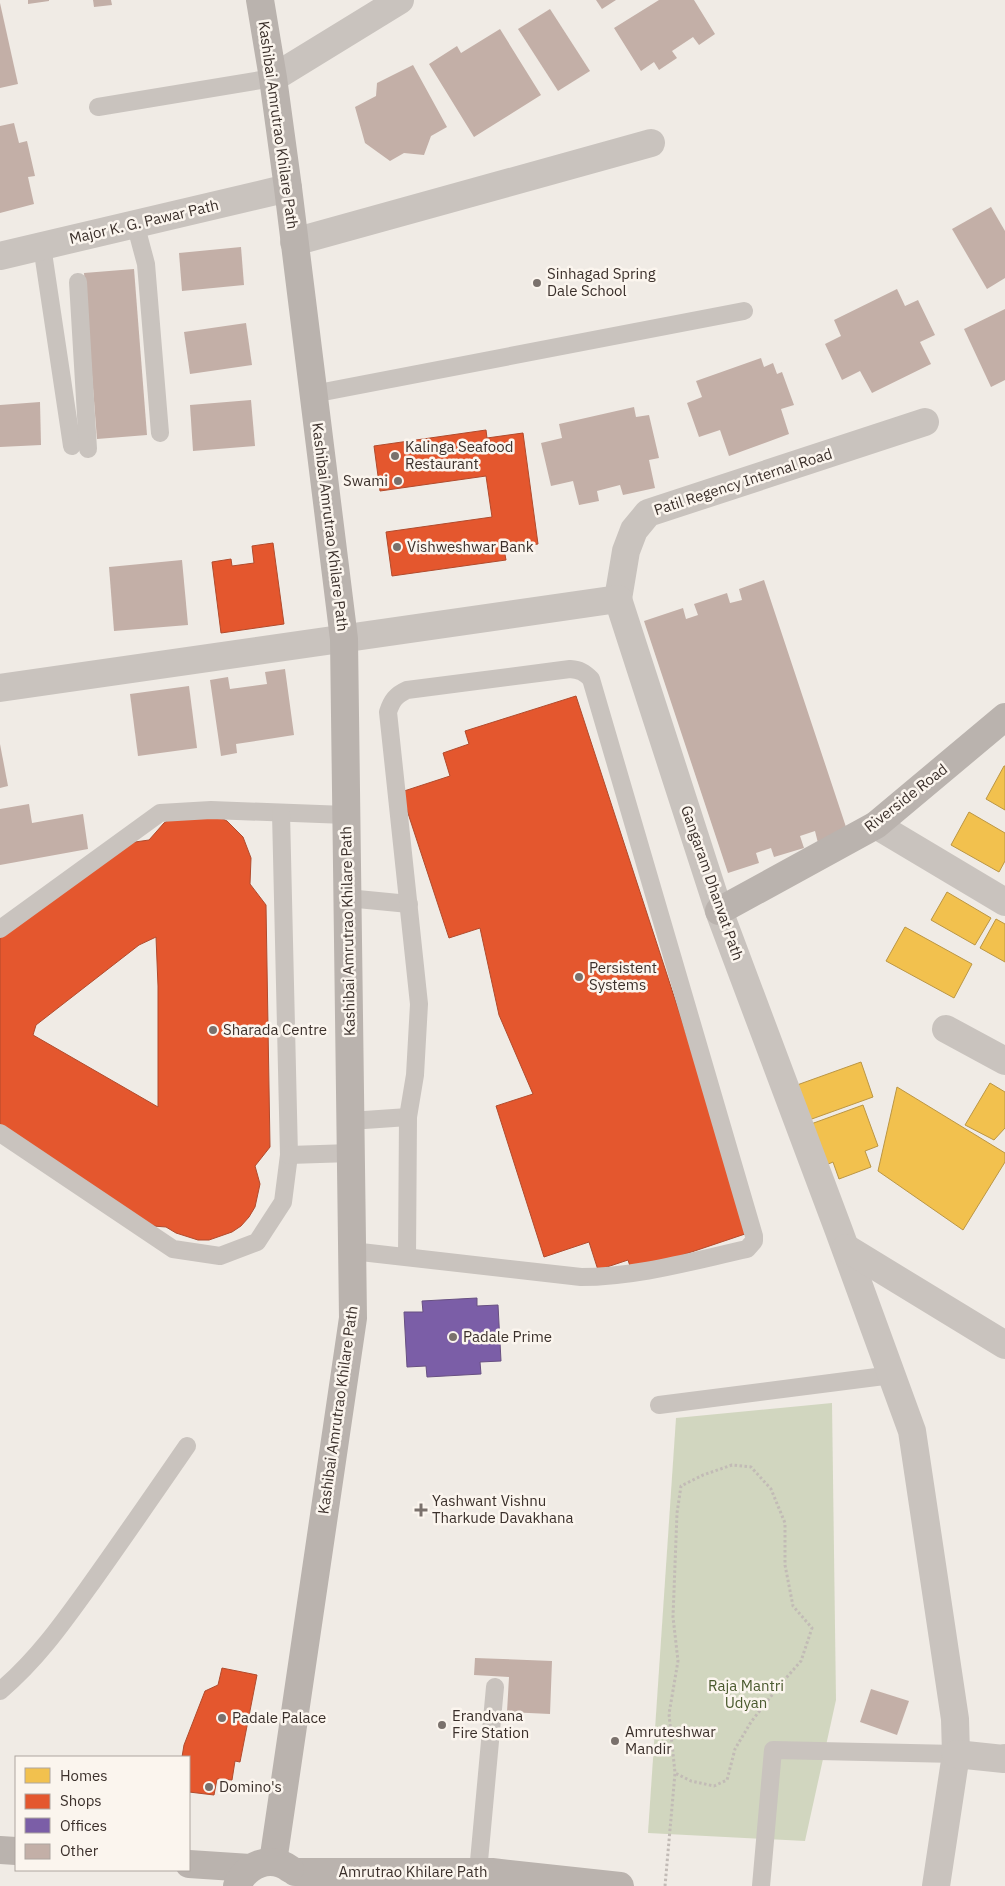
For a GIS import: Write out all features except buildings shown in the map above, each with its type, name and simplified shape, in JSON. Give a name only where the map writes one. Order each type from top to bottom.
[{"type":"street","name":"Kashibai Amrutrao Khilare Path","points":[[260,0],[288,188],[344,639],[353,1318],[271,1875]]},
{"type":"street","points":[[273,78],[400,0]]},
{"type":"street","points":[[294,242],[651,143]]},
{"type":"street","name":"Major K. G. Pawar Path","points":[[0,256],[288,188]]},
{"type":"street","name":"Patil Regency Internal Road","points":[[618,599],[626,551],[634,530],[648,512],[925,422]]},
{"type":"street","points":[[0,688],[618,599]]},
{"type":"street","name":"Gangaram Dhanvat Path","points":[[618,599],[719,910],[846,1248],[912,1432],[955,1719],[956,1754],[936,1886]]},
{"type":"street","name":"Riverside Road","points":[[719,910],[876,825],[1005,717]]},
{"type":"street","points":[[876,825],[1005,902]]},
{"type":"street","points":[[946,1029],[1005,1061]]},
{"type":"street","points":[[846,1248],[1005,1345]]},
{"type":"street","points":[[956,1754],[1005,1758]]},
{"type":"street","points":[[0,1850],[15,1852]]},
{"type":"street","name":"Amrutrao Khilare Path","points":[[190,1864],[271,1875],[501,1873],[620,1886]]},
{"type":"lane","points":[[98,107],[273,78]]},
{"type":"lane","points":[[135,224],[146,264],[160,433]]},
{"type":"lane","points":[[42,246],[66,406],[80,447],[86,406],[78,282]]},
{"type":"lane","points":[[313,394],[744,311]]},
{"type":"lane","points":[[53,320],[80,317]]},
{"type":"lane","points":[[66,406],[86,406]]},
{"type":"lane","points":[[352,1251],[581,1277],[602,1277],[628,1275],[747,1248],[754,1241],[591,679],[584,672],[570,669],[407,690],[397,694],[391,702],[388,712],[419,1004],[415,1075],[408,1116],[407,1257]]},
{"type":"lane","points":[[0,929],[160,813],[212,810],[346,815]]},
{"type":"lane","points":[[0,1133],[173,1249],[220,1256],[257,1242],[283,1202],[289,1155],[281,813]]},
{"type":"lane","points":[[347,898],[409,904]]},
{"type":"lane","points":[[350,1121],[408,1116]]},
{"type":"lane","points":[[289,1155],[351,1153]]},
{"type":"lane","points":[[659,1405],[892,1375]]},
{"type":"lane","points":[[0,1691],[22,1673],[56,1633],[131,1529],[187,1446]]},
{"type":"lane","points":[[478,1872],[494,1686]]},
{"type":"lane","points":[[761,1886],[773,1750],[956,1754]]},
{"type":"path","points":[[665,1886],[675,1772],[669,1714],[678,1661],[674,1617],[680,1486],[702,1475],[732,1465],[750,1467],[771,1489],[786,1523],[785,1565],[793,1606],[812,1628],[800,1661],[751,1722],[735,1749],[727,1780],[714,1786],[691,1781],[675,1772]]},
{"type":"green space","name":"Raja Mantri Udyan","points":[[832,1403],[836,1700],[805,1841],[648,1833],[676,1418]]},
{"type":"place","name":"Sinhagad Spring Dale School","points":[[537,283]]},
{"type":"place","name":"Kalinga Seafood Restaurant","points":[[395,456]]},
{"type":"place","name":"Swami","points":[[398,481]]},
{"type":"place","name":"Vishweshwar Bank","points":[[397,547]]},
{"type":"place","name":"Persistent Systems","points":[[579,977]]},
{"type":"place","name":"Sharada Centre","points":[[213,1030]]},
{"type":"place","name":"Padale Prime","points":[[453,1337]]},
{"type":"place","name":"Yashwant Vishnu Tharkude Davakhana","points":[[421,1510]]},
{"type":"place","name":"Padale Palace","points":[[222,1718]]},
{"type":"place","name":"Erandvana Fire Station","points":[[442,1725]]},
{"type":"place","name":"Amruteshwar Mandir","points":[[615,1741]]},
{"type":"place","name":"Domino's","points":[[209,1787]]}]
